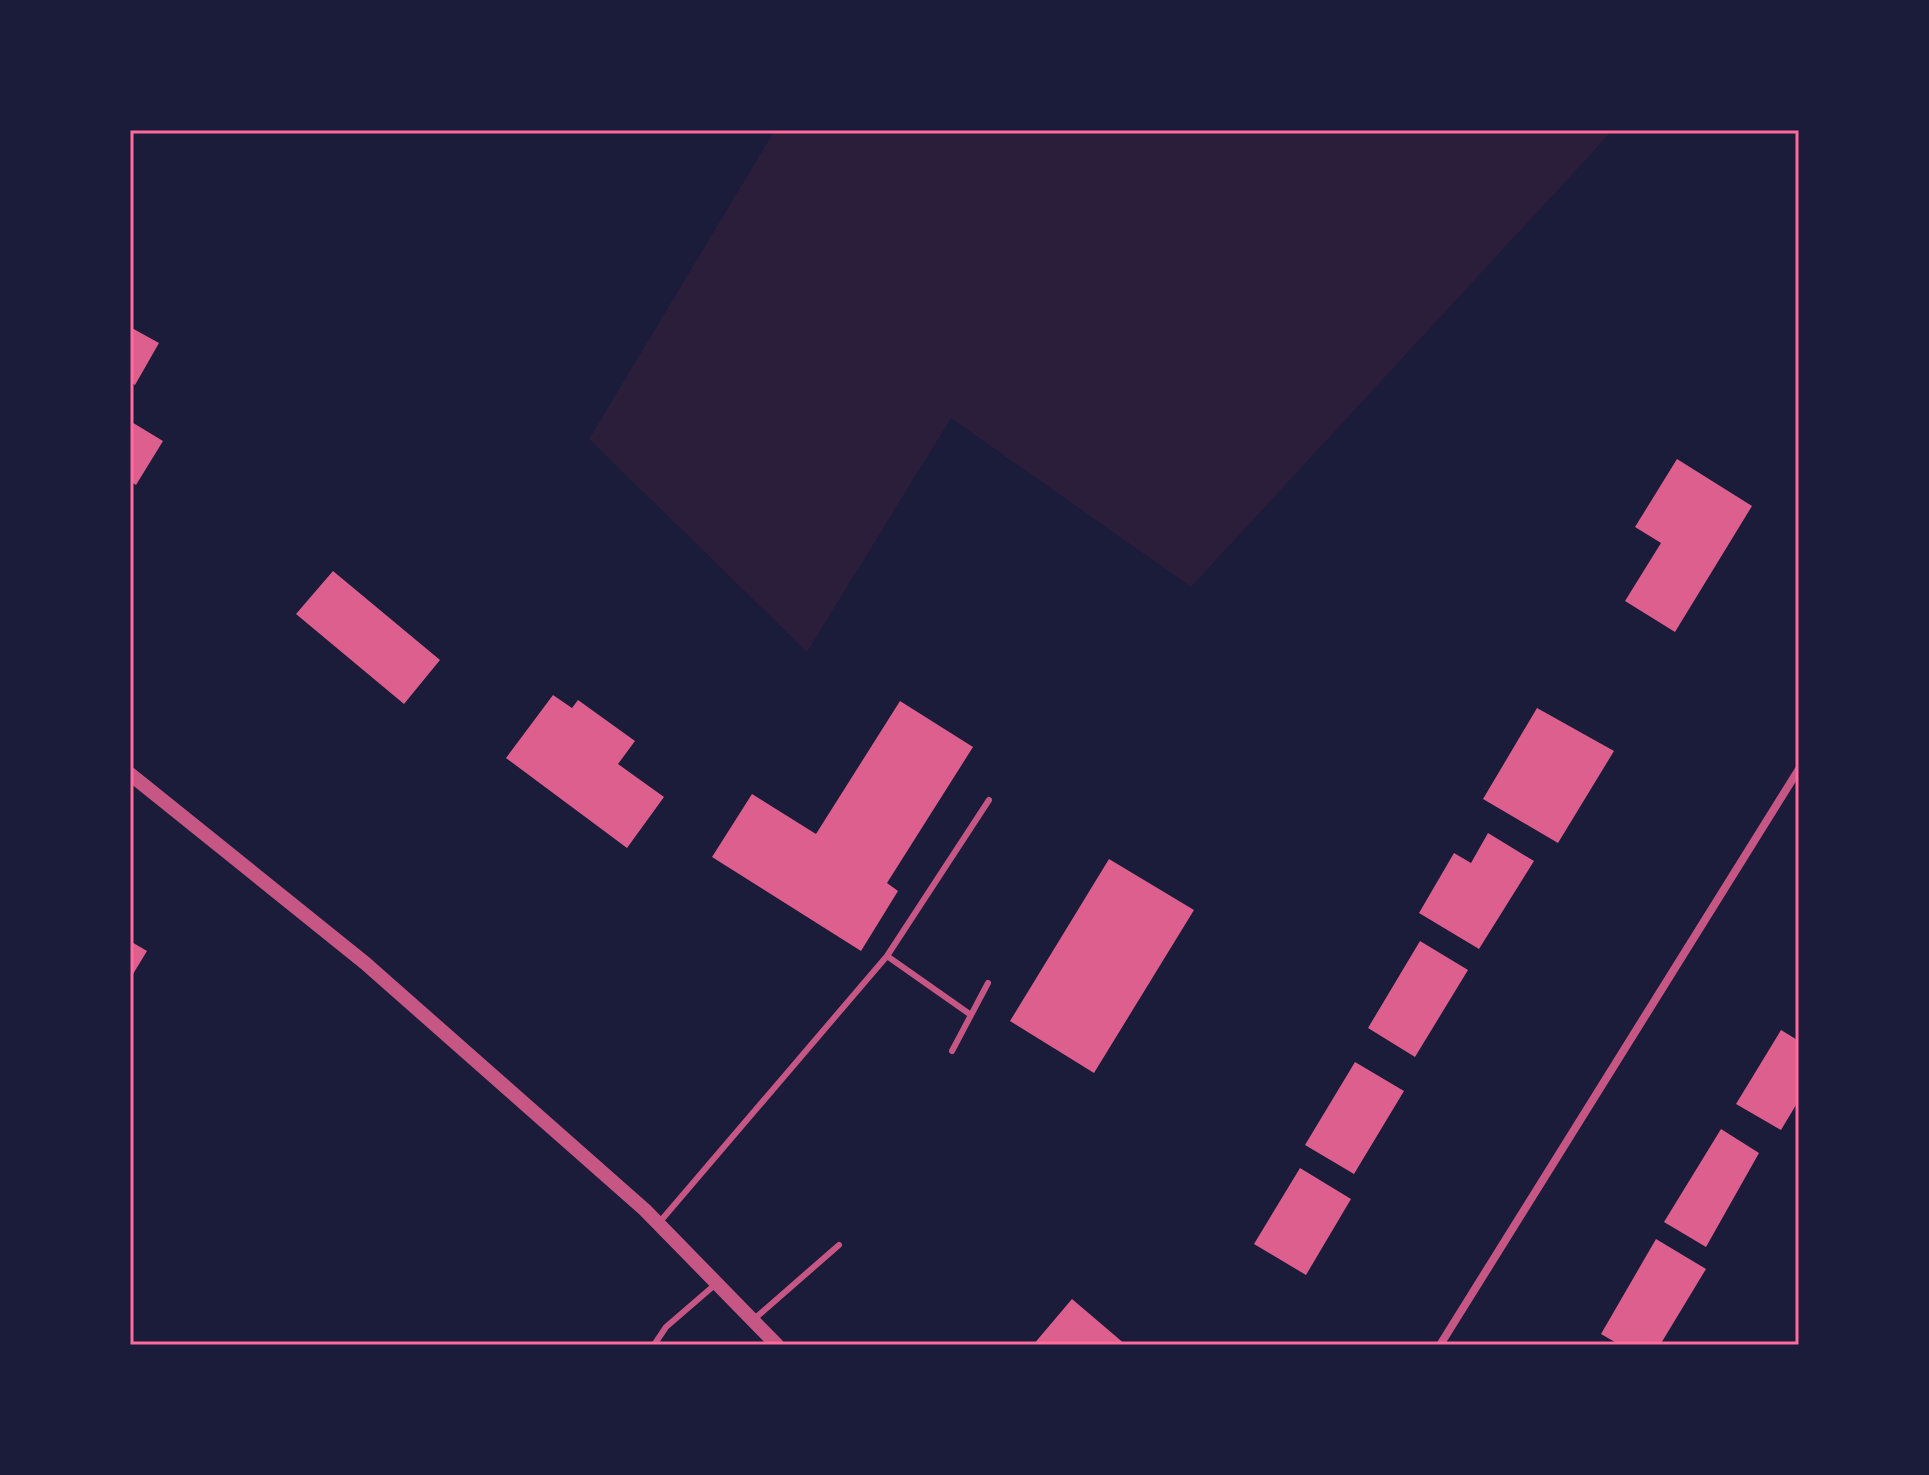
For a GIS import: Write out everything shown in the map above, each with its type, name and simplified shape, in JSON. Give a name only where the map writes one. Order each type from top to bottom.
[{"type":"street","points":[[1440,1345],[1799,769]]},
{"type":"street","points":[[130,774],[365,963],[658,1224],[777,1345]]},
{"type":"lane","points":[[658,1224],[887,956],[989,800]]},
{"type":"lane","points":[[887,956],[971,1015]]},
{"type":"lane","points":[[952,1051],[988,983]]},
{"type":"lane","points":[[753,1320],[839,1245]]},
{"type":"lane","points":[[654,1345],[666,1327],[717,1283]]},
{"type":"shaded area","points":[[775,130],[1613,130],[1191,587],[951,418],[807,652],[589,439]]},
{"type":"building","points":[[130,327],[159,343],[135,385],[130,382]]},
{"type":"building","points":[[130,421],[163,441],[136,485],[130,481]]},
{"type":"building","points":[[1677,459],[1752,506],[1675,632],[1625,601],[1661,543],[1635,527]]},
{"type":"building","points":[[333,571],[440,660],[404,704],[296,614]]},
{"type":"building","points":[[553,695],[572,708],[578,700],[635,741],[618,764],[664,797],[627,848],[506,758]]},
{"type":"building","points":[[900,701],[973,747],[887,883],[898,891],[861,951],[712,857],[752,794],[816,834]]},
{"type":"building","points":[[1537,708],[1614,751],[1558,843],[1483,799]]},
{"type":"building","points":[[1488,833],[1534,861],[1479,949],[1419,913],[1454,853],[1471,863]]},
{"type":"building","points":[[1109,859],[1194,910],[1094,1073],[1010,1021]]},
{"type":"building","points":[[130,941],[147,951],[130,979]]},
{"type":"building","points":[[1420,941],[1468,970],[1415,1057],[1368,1028]]},
{"type":"building","points":[[1781,1030],[1799,1041],[1799,1100],[1781,1130],[1736,1104]]},
{"type":"building","points":[[1355,1062],[1404,1091],[1354,1174],[1305,1145]]},
{"type":"building","points":[[1721,1129],[1759,1153],[1706,1247],[1664,1222]]},
{"type":"building","points":[[1300,1168],[1351,1199],[1306,1275],[1254,1244]]},
{"type":"building","points":[[1656,1239],[1706,1269],[1660,1345],[1620,1345],[1601,1334]]},
{"type":"building","points":[[1072,1299],[1126,1345],[1033,1345]]}]
